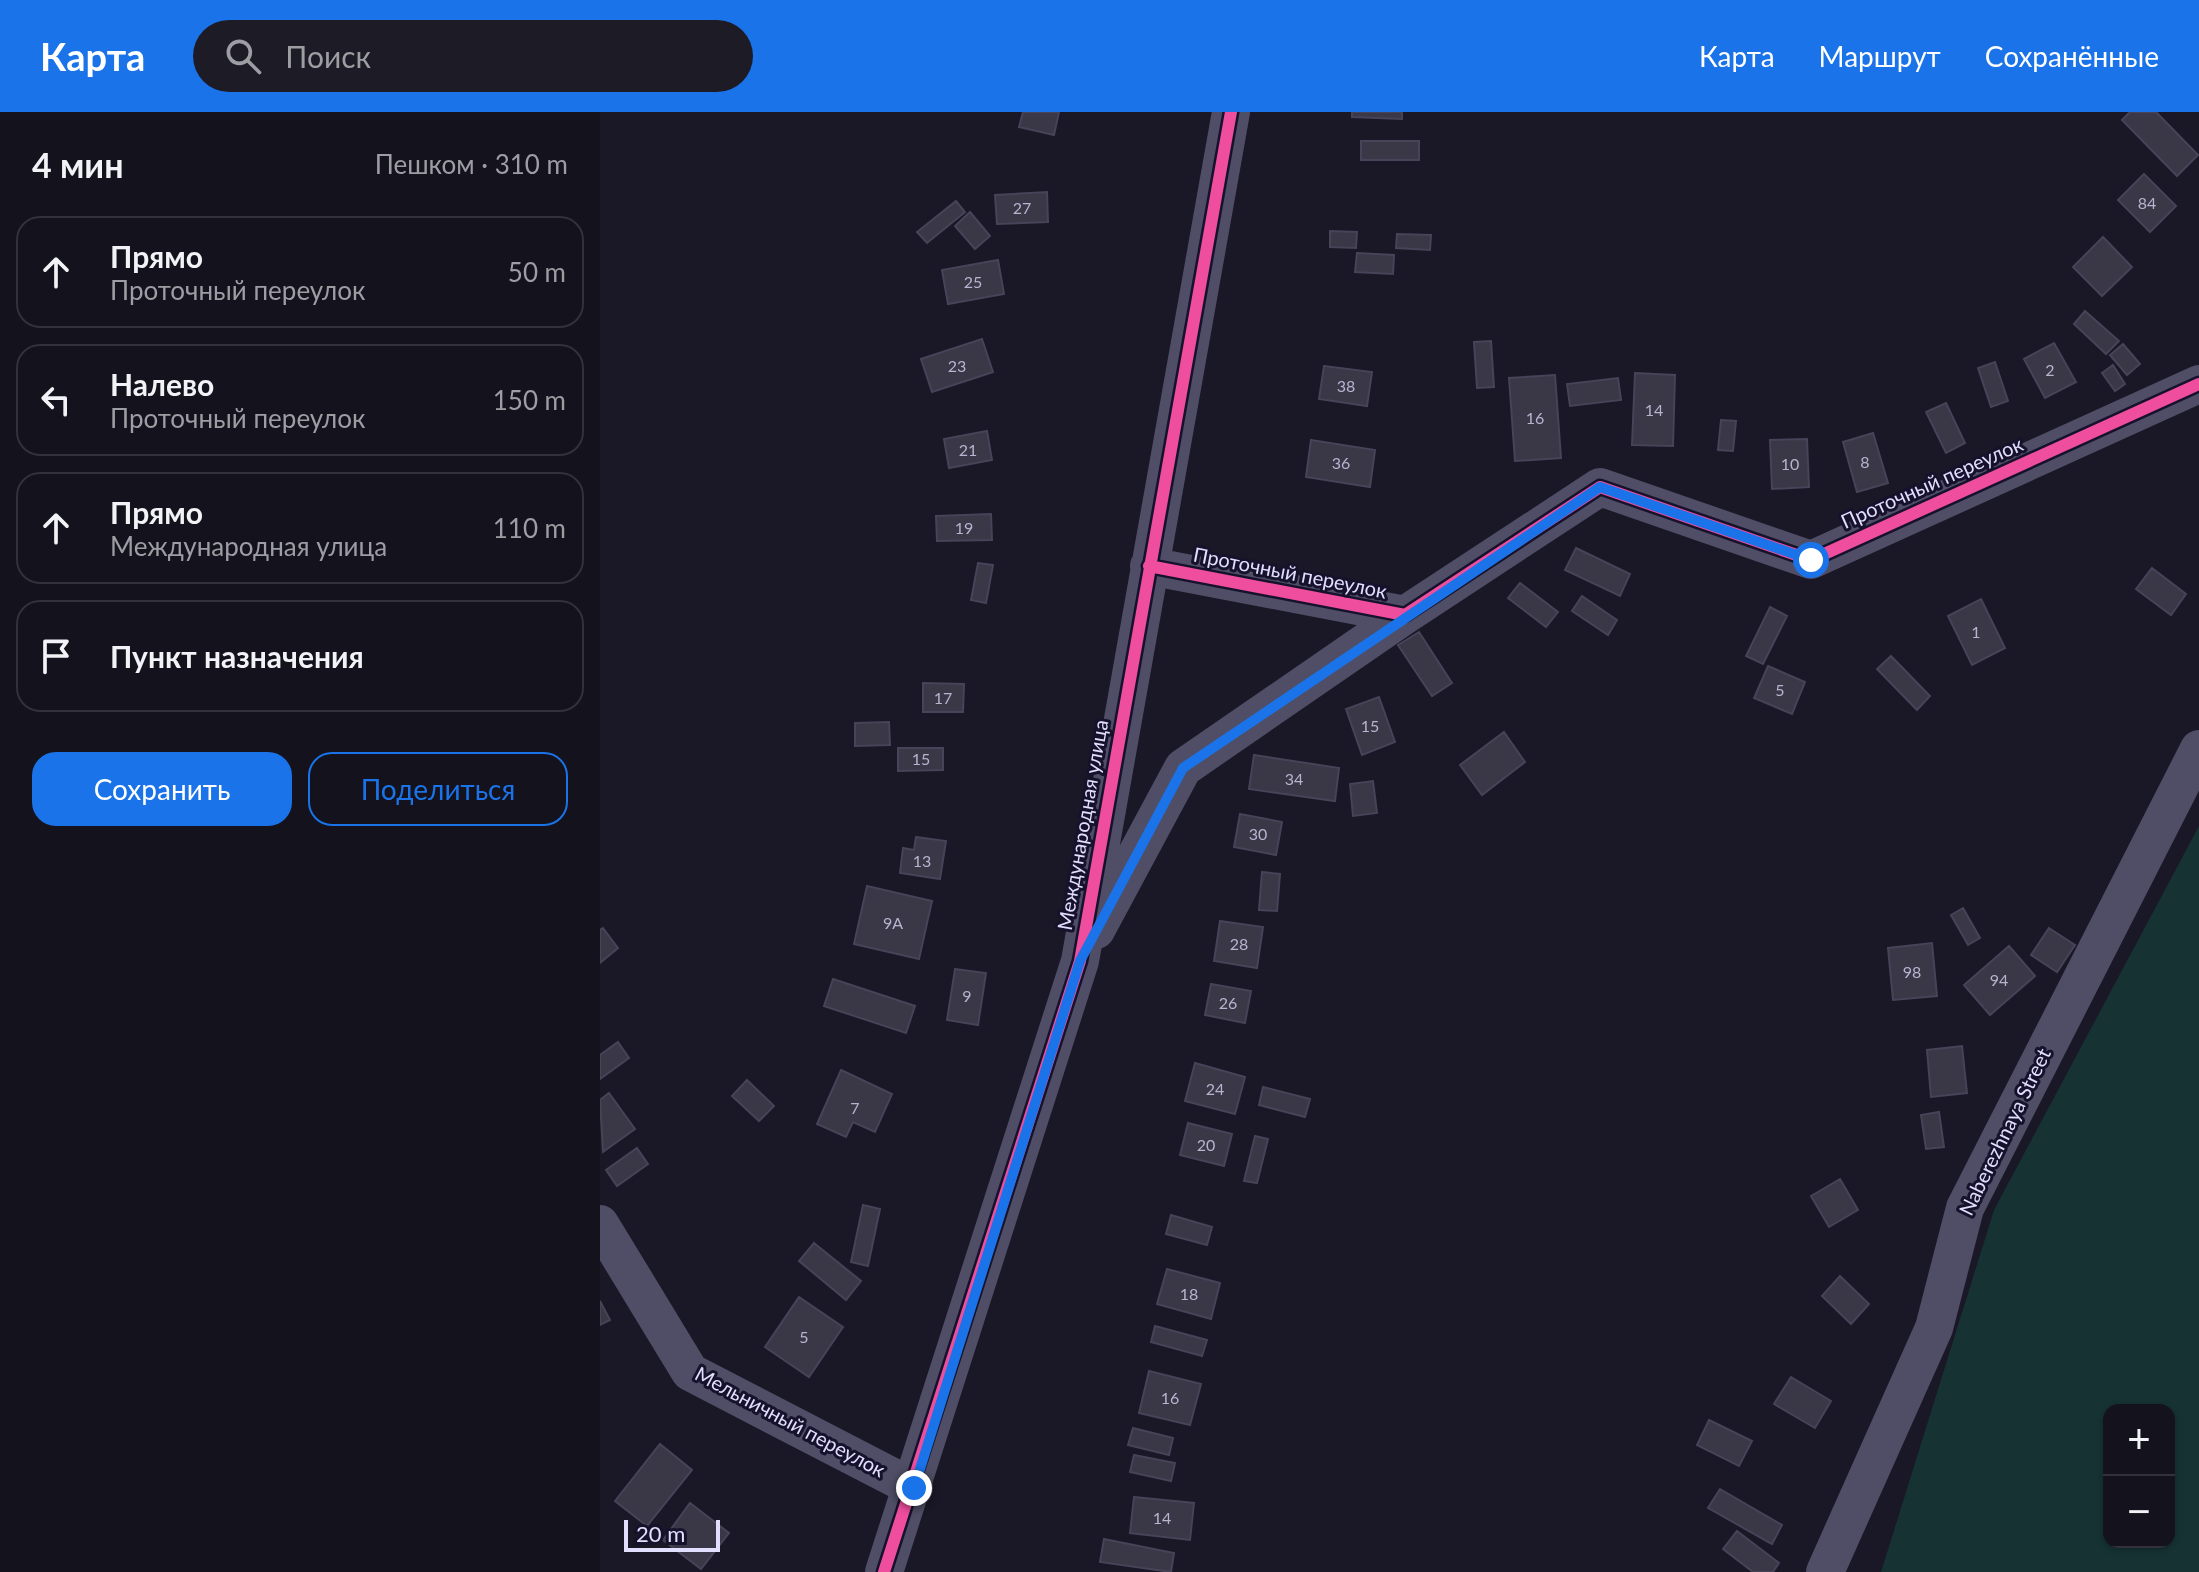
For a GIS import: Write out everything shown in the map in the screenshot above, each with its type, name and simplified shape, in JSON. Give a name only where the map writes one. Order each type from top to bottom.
[{"type":"street","name":"Международная улица","points":[[884,1572],[914,1488],[1080,961],[1231,112]]},
{"type":"street","name":"Проточный переулок","points":[[1080,961],[1183,768],[1405,615],[1600,487],[1811,560],[2199,384]]},
{"type":"street","name":"Проточный переулок","points":[[1149,566],[1405,615]]},
{"type":"street","name":"Naberezhnaya Street","points":[[1825,1572],[1934,1328],[1965,1208],[2199,749]]},
{"type":"street","name":"Мельничный переулок","points":[[600,1224],[690,1372],[914,1488]]},
{"type":"green space","points":[[2199,826],[2199,1572],[1881,1572],[1994,1210]]},
{"type":"building","points":[[1023,112],[1059,112],[1054,135],[1019,127]]},
{"type":"building","points":[[1352,112],[1402,112],[1402,119],[1352,117]]},
{"type":"building","points":[[2130,112],[2156,112],[2198,155],[2177,176],[2122,120]]},
{"type":"building","points":[[1361,141],[1419,141],[1419,160],[1361,160]]},
{"type":"building","points":[[2144,174],[2176,206],[2150,232],[2118,200]]},
{"type":"building","points":[[1047,192],[1048,222],[997,224],[995,195]]},
{"type":"building","points":[[956,201],[965,212],[927,243],[917,232]]},
{"type":"building","points":[[970,212],[990,236],[975,249],[955,226]]},
{"type":"building","points":[[1330,231],[1357,232],[1356,248],[1330,247]]},
{"type":"building","points":[[1397,234],[1431,235],[1430,250],[1396,248]]},
{"type":"building","points":[[2103,237],[2132,267],[2102,296],[2073,267]]},
{"type":"building","points":[[1357,253],[1394,255],[1393,274],[1355,272]]},
{"type":"building","points":[[998,260],[1004,294],[948,304],[942,270]]},
{"type":"building","points":[[2085,311],[2119,341],[2106,354],[2074,324]]},
{"type":"building","points":[[982,339],[993,372],[932,392],[921,359]]},
{"type":"building","points":[[1491,341],[1494,387],[1477,388],[1474,342]]},
{"type":"building","points":[[2054,343],[2076,382],[2045,398],[2024,359]]},
{"type":"building","points":[[2123,344],[2140,364],[2127,375],[2110,355]]},
{"type":"building","points":[[1995,362],[2008,401],[1991,407],[1978,368]]},
{"type":"building","points":[[2113,365],[2125,384],[2115,391],[2102,373]]},
{"type":"building","points":[[1324,366],[1372,372],[1367,406],[1319,399]]},
{"type":"building","points":[[1635,373],[1675,375],[1673,446],[1632,445]]},
{"type":"building","points":[[1555,375],[1561,458],[1515,461],[1509,378]]},
{"type":"building","points":[[1618,378],[1621,400],[1570,406],[1567,384]]},
{"type":"building","points":[[1946,403],[1965,443],[1946,453],[1926,412]]},
{"type":"building","points":[[1721,420],[1736,421],[1733,451],[1718,450]]},
{"type":"building","points":[[987,431],[992,460],[949,468],[944,439]]},
{"type":"building","points":[[1873,433],[1888,483],[1857,492],[1843,442]]},
{"type":"building","points":[[1807,439],[1809,487],[1772,489],[1770,440]]},
{"type":"building","points":[[1311,440],[1375,450],[1370,487],[1306,477]]},
{"type":"building","points":[[991,514],[992,540],[937,541],[936,516]]},
{"type":"building","points":[[1576,548],[1630,574],[1620,596],[1565,570]]},
{"type":"building","points":[[978,563],[993,565],[986,603],[971,600]]},
{"type":"building","points":[[2152,568],[2186,594],[2171,615],[2136,589]]},
{"type":"building","points":[[1520,583],[1558,612],[1546,627],[1508,598]]},
{"type":"building","points":[[1582,596],[1617,620],[1608,635],[1572,611]]},
{"type":"building","points":[[1981,599],[2005,648],[1972,665],[1948,616]]},
{"type":"building","points":[[1770,607],[1787,616],[1763,664],[1746,656]]},
{"type":"building","points":[[1419,632],[1452,683],[1432,696],[1398,645]]},
{"type":"building","points":[[1891,656],[1930,696],[1917,710],[1877,669]]},
{"type":"building","points":[[1768,666],[1805,682],[1792,714],[1754,698]]},
{"type":"building","points":[[923,683],[964,684],[963,712],[923,712]]},
{"type":"building","points":[[1379,697],[1395,742],[1362,755],[1346,709]]},
{"type":"building","points":[[889,722],[890,745],[855,746],[855,723]]},
{"type":"building","points":[[1504,732],[1525,762],[1482,795],[1460,765]]},
{"type":"building","points":[[898,748],[943,748],[943,770],[898,771]]},
{"type":"building","points":[[1254,755],[1339,768],[1335,801],[1249,789]]},
{"type":"building","points":[[1373,781],[1377,813],[1353,816],[1350,784]]},
{"type":"building","points":[[1240,814],[1282,822],[1276,855],[1234,847]]},
{"type":"building","points":[[916,837],[946,841],[940,879],[900,873],[903,848],[914,850]]},
{"type":"building","points":[[1262,872],[1280,874],[1277,911],[1259,910]]},
{"type":"building","points":[[867,886],[932,901],[919,959],[854,944]]},
{"type":"building","points":[[1963,908],[1980,938],[1968,945],[1951,915]]},
{"type":"building","points":[[1220,921],[1263,927],[1257,968],[1214,961]]},
{"type":"building","points":[[603,928],[618,948],[600,963],[600,930]]},
{"type":"building","points":[[2049,928],[2075,945],[2057,972],[2031,955]]},
{"type":"building","points":[[1932,943],[1937,996],[1893,1000],[1888,948]]},
{"type":"building","points":[[2009,946],[2035,976],[1990,1015],[1964,985]]},
{"type":"building","points":[[955,969],[986,973],[978,1025],[947,1020]]},
{"type":"building","points":[[833,979],[915,1006],[906,1033],[824,1006]]},
{"type":"building","points":[[1211,984],[1251,991],[1245,1023],[1205,1015]]},
{"type":"building","points":[[618,1042],[629,1058],[600,1079],[600,1055]]},
{"type":"building","points":[[1962,1046],[1967,1093],[1931,1097],[1927,1050]]},
{"type":"building","points":[[1195,1063],[1245,1077],[1235,1114],[1185,1101]]},
{"type":"building","points":[[841,1070],[892,1094],[875,1132],[853,1122],[846,1137],[817,1124]]},
{"type":"building","points":[[747,1080],[774,1106],[759,1121],[732,1096]]},
{"type":"building","points":[[1263,1087],[1310,1099],[1305,1117],[1259,1105]]},
{"type":"building","points":[[609,1093],[635,1129],[603,1152],[600,1100]]},
{"type":"building","points":[[1939,1112],[1944,1147],[1926,1149],[1921,1115]]},
{"type":"building","points":[[1188,1123],[1232,1134],[1224,1166],[1180,1155]]},
{"type":"building","points":[[1255,1136],[1268,1139],[1257,1183],[1244,1181]]},
{"type":"building","points":[[637,1148],[648,1164],[617,1186],[606,1170]]},
{"type":"building","points":[[1840,1179],[1858,1210],[1829,1227],[1811,1196]]},
{"type":"building","points":[[863,1205],[880,1209],[868,1266],[851,1262]]},
{"type":"building","points":[[1171,1215],[1212,1227],[1207,1245],[1166,1234]]},
{"type":"building","points":[[814,1243],[861,1281],[846,1300],[799,1261]]},
{"type":"building","points":[[1167,1269],[1220,1283],[1211,1319],[1157,1304]]},
{"type":"building","points":[[1840,1276],[1869,1304],[1851,1324],[1822,1296]]},
{"type":"building","points":[[799,1297],[843,1327],[809,1377],[765,1347]]},
{"type":"building","points":[[600,1301],[610,1320],[600,1325]]},
{"type":"building","points":[[1155,1326],[1207,1340],[1202,1356],[1151,1342]]},
{"type":"building","points":[[1149,1371],[1201,1384],[1190,1425],[1139,1413]]},
{"type":"building","points":[[1791,1377],[1831,1401],[1815,1428],[1774,1404]]},
{"type":"building","points":[[1709,1420],[1752,1441],[1739,1466],[1697,1445]]},
{"type":"building","points":[[1133,1428],[1173,1438],[1169,1455],[1128,1445]]},
{"type":"building","points":[[660,1444],[692,1470],[647,1526],[615,1501]]},
{"type":"building","points":[[1134,1455],[1175,1463],[1171,1481],[1130,1472]]},
{"type":"building","points":[[1720,1489],[1782,1525],[1772,1544],[1708,1508]]},
{"type":"building","points":[[1134,1497],[1194,1503],[1190,1540],[1130,1533]]},
{"type":"building","points":[[690,1503],[729,1533],[701,1569],[663,1540]]},
{"type":"building","points":[[1737,1531],[1779,1563],[1773,1572],[1753,1572],[1723,1549]]},
{"type":"building","points":[[1104,1539],[1174,1553],[1171,1572],[1100,1562]]},
{"type":"cycle path","points":[[884,1572],[1080,961],[1231,112]]},
{"type":"cycle path","points":[[1149,566],[1405,615],[1600,487],[1811,560],[2199,384]]},
{"type":"route","points":[[914,1488],[1080,961],[1183,768],[1405,615],[1600,487],[1811,560]]}]
